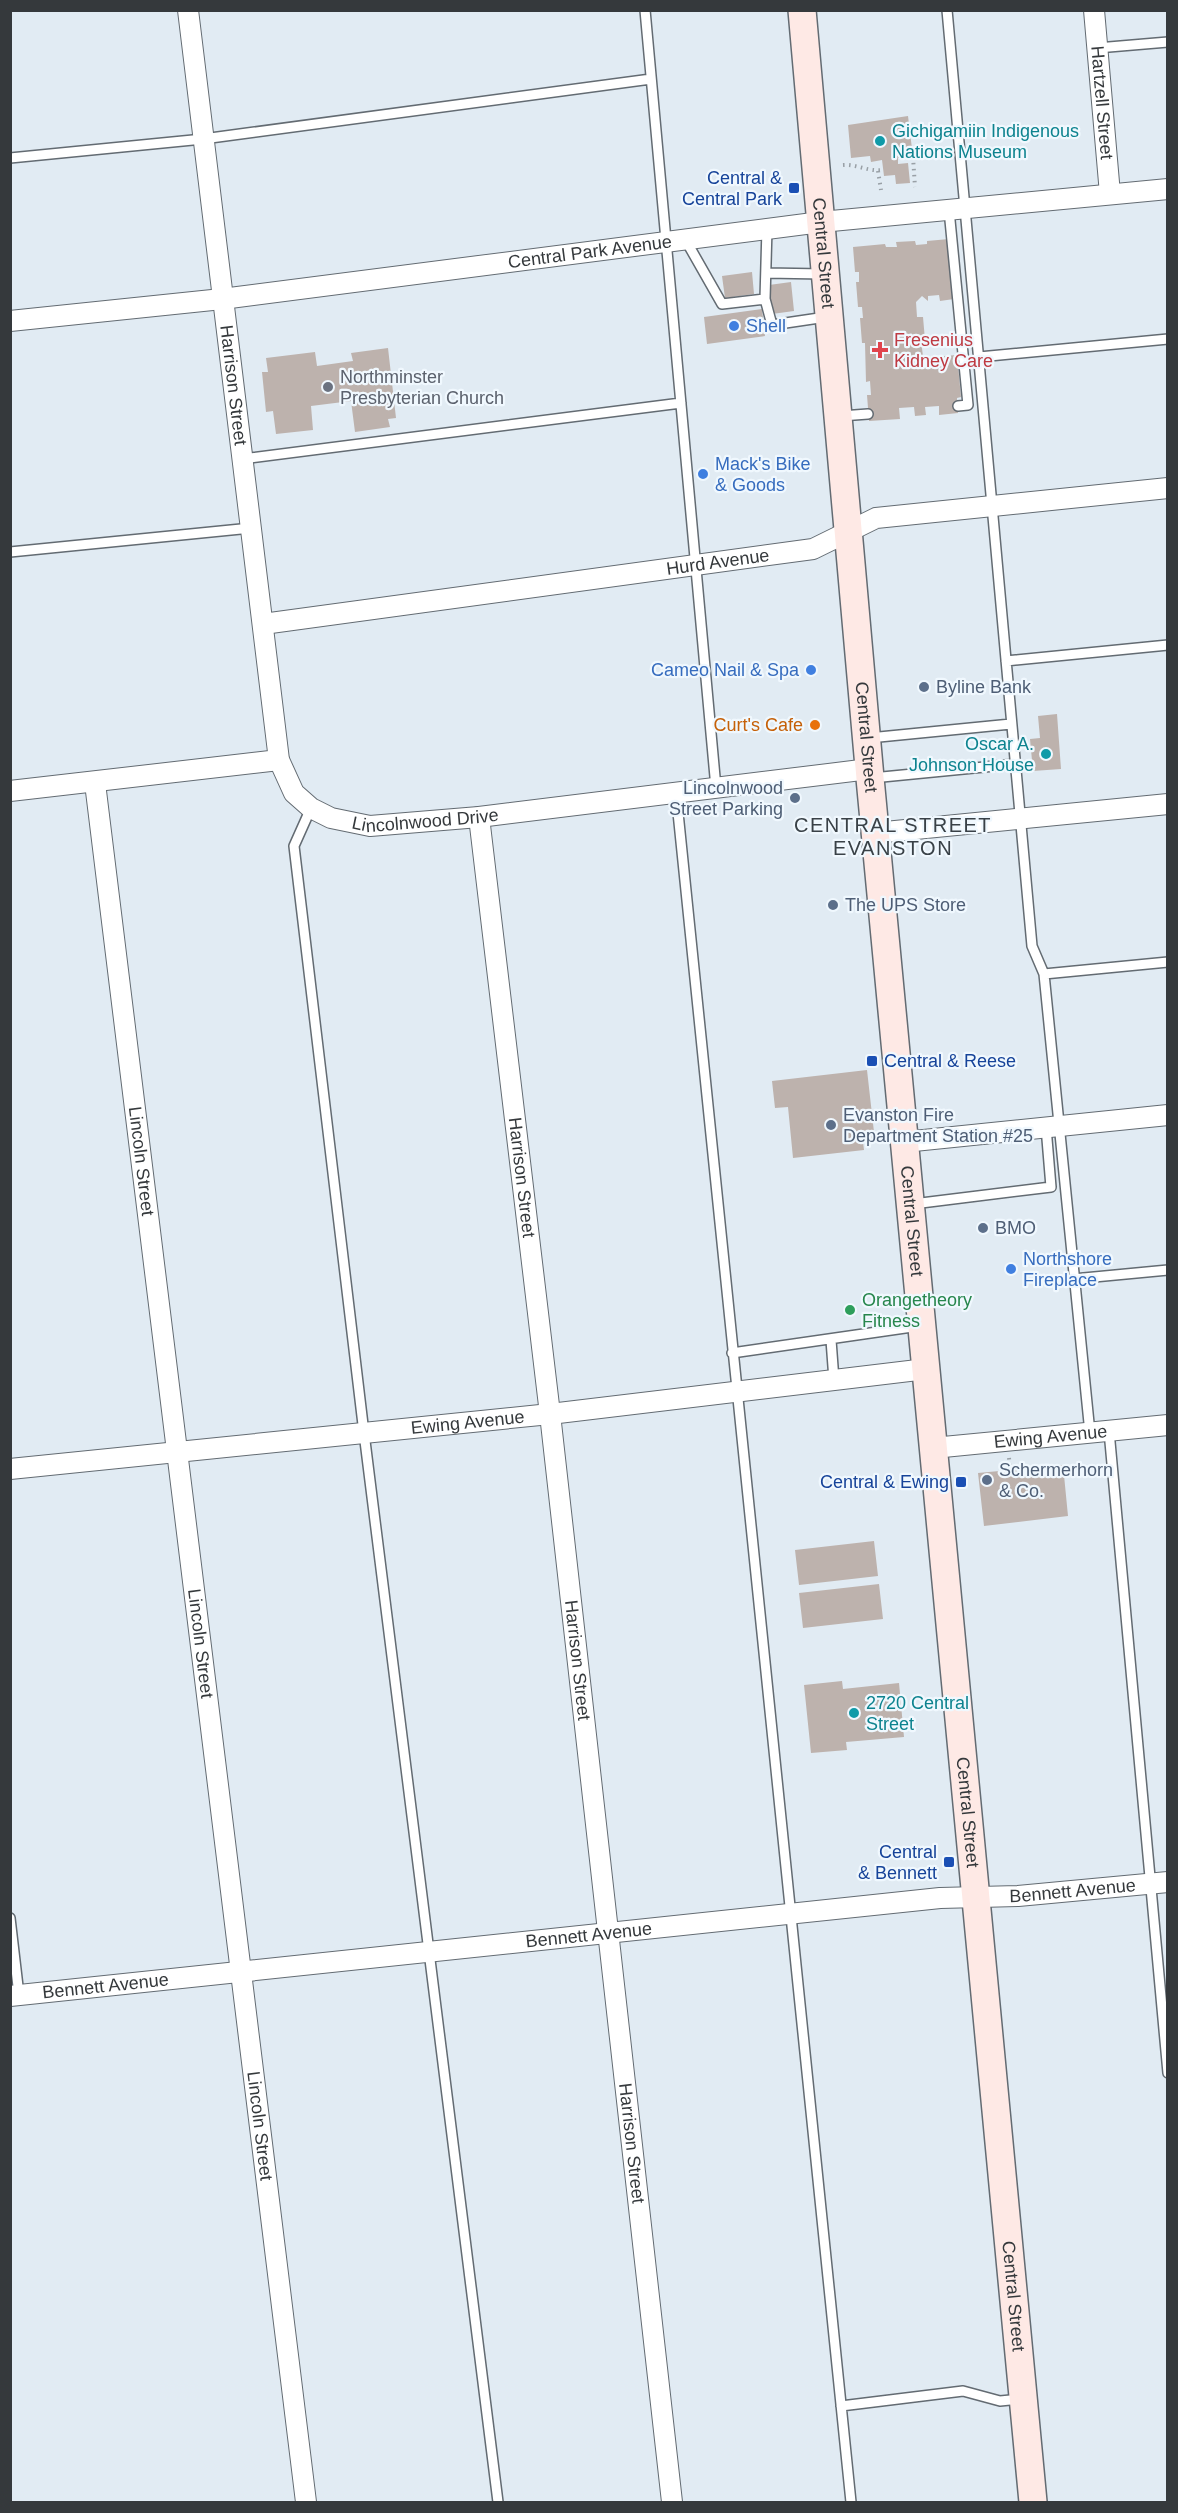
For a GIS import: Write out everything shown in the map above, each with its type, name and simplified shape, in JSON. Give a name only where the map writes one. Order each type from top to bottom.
[{"type":"main road","name":"Central Street","points":[[802,10],[875,833],[1033,2502]]},
{"type":"street","name":"Harrison Street","points":[[188,10],[279,760]]},
{"type":"street","name":"Hartzell Street","points":[[1094,10],[1110,194]]},
{"type":"street","name":"Central Park Avenue","points":[[10,321],[222,299],[767,228],[1167,189]]},
{"type":"street","name":"Hurd Avenue","points":[[263,624],[696,567],[813,549],[876,518],[1167,488]]},
{"type":"street","name":"Lincolnwood Drive","points":[[279,760],[294,793],[311,808],[342,821],[370,826],[479,817],[716,788],[870,773]]},
{"type":"street","points":[[10,791],[279,760]]},
{"type":"street","name":"Lincoln Street","points":[[95,783],[175,1452],[306,2502]]},
{"type":"street","points":[[875,833],[1167,804]]},
{"type":"street","name":"Harrison Street","points":[[479,817],[550,1414],[672,2502]]},
{"type":"street","points":[[904,1142],[1167,1115]]},
{"type":"street","name":"Ewing Avenue","points":[[10,1468],[550,1414],[926,1369]]},
{"type":"street","name":"Ewing Avenue","points":[[933,1448],[1167,1425]]},
{"type":"street","name":"Bennett Avenue","points":[[15,1995],[940,1898],[976,1898],[1159,1883]]},
{"type":"lane","points":[[645,10],[651,79],[676,240],[681,403],[716,788]]},
{"type":"lane","points":[[947,10],[968,405],[958,406]]},
{"type":"lane","points":[[1097,48],[1167,42]]},
{"type":"lane","points":[[10,158],[203,140],[651,79]]},
{"type":"lane","points":[[957,209],[979,357],[1032,946],[1044,974],[1053,1126],[1074,1280],[1099,1432],[1159,1883],[1167,2073]]},
{"type":"lane","points":[[767,228],[765,299],[772,325],[829,316]]},
{"type":"lane","points":[[676,240],[722,304],[765,299]]},
{"type":"lane","points":[[766,273],[826,274]]},
{"type":"lane","points":[[979,357],[1167,339]]},
{"type":"lane","points":[[242,459],[681,403]]},
{"type":"lane","points":[[838,416],[868,414]]},
{"type":"lane","points":[[10,552],[251,528]]},
{"type":"lane","points":[[1006,661],[1167,645]]},
{"type":"lane","points":[[867,738],[1011,724]]},
{"type":"lane","points":[[870,773],[1015,764]]},
{"type":"lane","points":[[676,793],[852,2502]]},
{"type":"lane","points":[[311,808],[294,846],[364,1433],[498,2502]]},
{"type":"lane","points":[[1044,974],[1167,962]]},
{"type":"lane","points":[[910,1204],[1051,1187],[1053,1126]]},
{"type":"lane","points":[[1074,1280],[1167,1270]]},
{"type":"lane","points":[[732,1353],[922,1326]]},
{"type":"lane","points":[[831,1340],[834,1380]]},
{"type":"lane","points":[[10,1918],[15,1995]]},
{"type":"lane","points":[[841,2406],[963,2391],[1000,2401],[1023,2399]]},
{"type":"path","points":[[913,157],[915,187]]},
{"type":"path","points":[[843,165],[852,165],[869,171],[881,170],[881,190]]},
{"type":"building","name":"Gichigamiin Indigenous Nations Museum","points":[[908,116],[913,157],[898,158],[898,164],[908,163],[910,183],[896,184],[895,175],[884,176],[882,160],[871,162],[870,156],[851,158],[848,125]]},
{"type":"building","points":[[949,239],[954,299],[940,301],[939,295],[928,296],[928,301],[922,296],[916,302],[917,317],[923,317],[925,340],[921,341],[923,356],[927,360],[933,355],[934,361],[945,360],[944,356],[957,355],[961,397],[957,398],[958,413],[939,415],[939,406],[925,407],[926,415],[915,416],[914,407],[899,408],[900,419],[869,421],[867,395],[871,395],[870,381],[866,382],[865,343],[862,343],[860,318],[863,318],[862,307],[858,307],[856,282],[859,282],[859,272],[855,272],[853,247],[885,244],[886,247],[897,247],[896,242],[915,241],[916,245],[927,244],[927,241]]},
{"type":"building","points":[[752,272],[754,294],[725,298],[722,276]]},
{"type":"building","points":[[791,282],[794,311],[772,314],[769,285]]},
{"type":"building","name":"Shell","points":[[762,309],[765,336],[707,344],[704,317]]},
{"type":"building","name":"Northminster Presbyterian Church","points":[[388,348],[396,418],[388,419],[390,427],[355,432],[351,401],[311,406],[313,430],[276,434],[273,411],[266,412],[262,372],[268,372],[266,358],[315,352],[317,366],[353,361],[351,353]]},
{"type":"building","name":"Oscar A. Johnson House","points":[[1057,714],[1061,769],[1033,771],[1030,739],[1040,738],[1038,716]]},
{"type":"building","name":"Evanston Fire Department Station #25","points":[[867,1070],[875,1141],[863,1142],[864,1150],[793,1158],[788,1107],[775,1108],[772,1081]]},
{"type":"building","points":[[1063,1465],[1068,1516],[984,1526],[978,1473]]},
{"type":"building","points":[[874,1541],[878,1576],[799,1585],[795,1550]]},
{"type":"building","points":[[879,1584],[883,1619],[803,1628],[799,1593]]},
{"type":"building","name":"2720 Central Street","points":[[842,1681],[843,1689],[899,1683],[904,1737],[846,1742],[847,1750],[811,1753],[804,1685]]},
{"type":"place","name":"Gichigamiin Indigenous Nations Museum","points":[[880,141]]},
{"type":"place","name":"Central & Central Park","points":[[794,188]]},
{"type":"place","name":"Shell","points":[[734,326]]},
{"type":"place","name":"Fresenius Kidney Care","points":[[880,350]]},
{"type":"place","name":"Northminster Presbyterian Church","points":[[328,387]]},
{"type":"place","name":"Mack's Bike & Goods","points":[[703,474]]},
{"type":"place","name":"Cameo Nail & Spa","points":[[811,670]]},
{"type":"place","name":"Byline Bank","points":[[924,687]]},
{"type":"place","name":"Curt's Cafe","points":[[815,725]]},
{"type":"place","name":"Oscar A. Johnson House","points":[[1046,754]]},
{"type":"place","name":"Lincolnwood Street Parking","points":[[795,798]]},
{"type":"place","name":"The UPS Store","points":[[833,905]]},
{"type":"place","name":"Central & Reese","points":[[872,1061]]},
{"type":"place","name":"Evanston Fire Department Station #25","points":[[831,1125]]},
{"type":"place","name":"BMO","points":[[983,1228]]},
{"type":"place","name":"Northshore Fireplace","points":[[1011,1269]]},
{"type":"place","name":"Orangetheory Fitness","points":[[850,1310]]},
{"type":"place","name":"Schermerhorn & Co.","points":[[987,1480]]},
{"type":"place","name":"Central & Ewing","points":[[961,1482]]},
{"type":"place","name":"2720 Central Street","points":[[854,1713]]},
{"type":"place","name":"Central & Bennett","points":[[949,1862]]},
{"type":"district","name":"CENTRAL STREET EVANSTON","points":[[893,836]]}]
